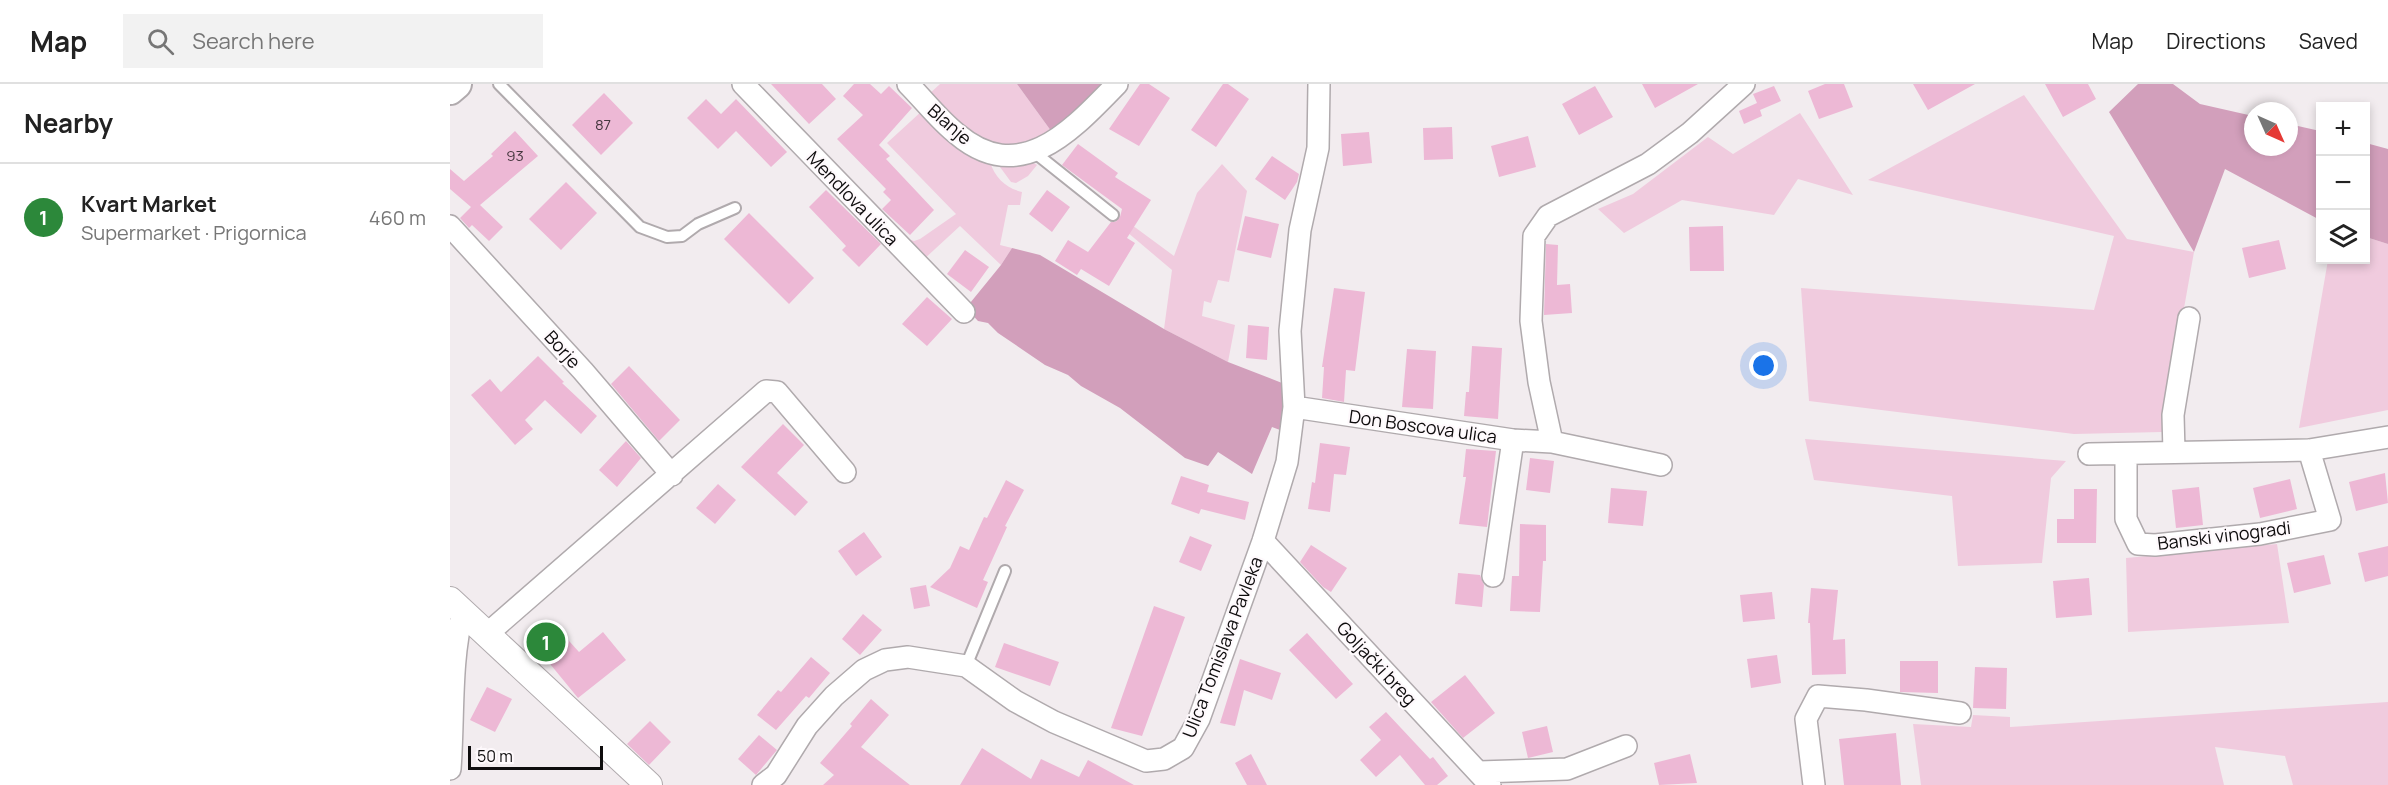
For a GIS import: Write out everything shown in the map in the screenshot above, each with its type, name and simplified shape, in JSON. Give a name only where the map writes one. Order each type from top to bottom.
[{"type":"main road","points":[[450,90],[457,84]]},
{"type":"street","name":"Mendlova ulica","points":[[742,84],[964,312]]},
{"type":"street","name":"Blanje","points":[[908,84],[957,135],[984,151],[1011,156],[1034,152],[1072,130],[1117,84]]},
{"type":"street","name":"Ulica Tomislava Pavleka","points":[[763,785],[776,775],[807,726],[834,696],[864,670],[885,660],[908,657],[966,666],[1016,701],[1054,722],[1146,761],[1164,759],[1183,748],[1199,719],[1263,541],[1287,462],[1294,407],[1290,331],[1300,230],[1318,148],[1319,84]]},
{"type":"street","points":[[1552,442],[1539,382],[1531,321],[1534,236],[1548,216],[1648,164],[1690,133],[1744,84]]},
{"type":"street","name":"Borje","points":[[450,226],[583,371],[672,475]]},
{"type":"street","points":[[2174,452],[2173,415],[2189,318]]},
{"type":"street","points":[[487,634],[766,392],[777,392],[845,472]]},
{"type":"street","name":"Don Boscova ulica","points":[[1294,407],[1513,440],[1552,442],[1660,465]]},
{"type":"street","points":[[2090,454],[2309,450],[2388,437]]},
{"type":"street","points":[[1493,576],[1513,440]]},
{"type":"street","name":"Banski vinogradi","points":[[2126,454],[2127,519],[2138,544],[2155,545],[2260,534],[2330,520],[2309,450]]},
{"type":"street","name":"Goljački breg","points":[[1263,541],[1484,778]]},
{"type":"street","points":[[456,605],[650,785]]},
{"type":"street","points":[[450,769],[456,605]]},
{"type":"street","points":[[1814,785],[1806,718],[1818,696],[1866,699],[1960,713]]},
{"type":"street","points":[[1484,778],[1567,769],[1626,746]]},
{"type":"lane","points":[[499,84],[640,227],[667,237],[682,236],[698,224],[735,208]]},
{"type":"lane","points":[[1034,152],[1113,215]]},
{"type":"lane","points":[[966,666],[1005,571]]},
{"type":"shaded area","points":[[940,84],[1017,84],[1054,135],[1029,147],[986,145],[927,96]]},
{"type":"shaded area","points":[[1017,84],[1110,84],[1054,135]]},
{"type":"shaded area","points":[[2138,84],[2173,84],[2200,104],[2244,114],[2244,156],[2298,156],[2298,126],[2316,130],[2316,218],[2225,169],[2194,252],[2109,112]]},
{"type":"shaded area","points":[[2024,95],[2127,239],[2194,252],[2162,432],[2074,434],[1809,401],[1801,288],[2094,310],[2114,236],[1868,180]]},
{"type":"shaded area","points":[[923,110],[990,162],[1002,182],[1022,192],[1020,205],[1008,205],[1000,245],[1012,248],[1001,265],[960,226],[922,261],[905,238],[914,241],[920,239],[956,214],[887,143]]},
{"type":"shaded area","points":[[1800,113],[1853,195],[1798,179],[1774,215],[1682,200],[1624,233],[1598,209],[1633,194],[1708,137],[1733,154]]},
{"type":"shaded area","points":[[2370,144],[2388,149],[2388,244],[2370,238]]},
{"type":"shaded area","points":[[1030,161],[1037,165],[1028,176],[1016,183],[1011,182],[1000,167],[1000,163]]},
{"type":"shaded area","points":[[1222,164],[1247,191],[1229,282],[1218,280],[1211,303],[1204,301],[1202,316],[1235,325],[1228,362],[1164,329],[1172,270],[1114,221],[1117,214],[1174,256],[1197,193]]},
{"type":"shaded area","points":[[2370,238],[2388,244],[2388,410],[2299,428],[2327,264],[2370,264]]},
{"type":"shaded area","points":[[1012,248],[1040,255],[1164,329],[1228,362],[1282,383],[1287,405],[1288,433],[1272,427],[1252,474],[1218,452],[1208,466],[1185,458],[1120,408],[1081,386],[1068,375],[1045,365],[998,333],[988,323],[978,321],[966,308]]},
{"type":"shaded area","points":[[1805,439],[2066,461],[2051,478],[2042,563],[1958,566],[1952,496],[1814,480]]},
{"type":"shaded area","points":[[2277,544],[2289,623],[2128,632],[2126,558]]},
{"type":"shaded area","points":[[2388,702],[2388,785],[2293,785],[2285,756],[2215,747],[2224,785],[1921,785],[1913,724],[1971,727],[1973,715],[2010,717],[2010,727]]},
{"type":"building","points":[[771,84],[822,84],[836,99],[809,124]]},
{"type":"building","points":[[854,84],[870,84],[881,94],[889,86],[912,108],[879,145],[890,156],[886,159],[934,210],[910,235],[882,209],[891,200],[883,192],[886,189],[837,139],[863,115],[843,96]]},
{"type":"building","points":[[1140,84],[1149,84],[1170,98],[1139,146],[1109,129]]},
{"type":"building","points":[[1223,84],[1228,84],[1249,99],[1216,147],[1191,130]]},
{"type":"building","points":[[1642,84],[1698,84],[1655,108]]},
{"type":"building","points":[[1825,84],[1844,84],[1853,107],[1819,119],[1808,91]]},
{"type":"building","points":[[1913,84],[1975,84],[1928,110]]},
{"type":"building","points":[[2045,84],[2088,84],[2096,99],[2063,117]]},
{"type":"building","points":[[1595,86],[1613,117],[1579,135],[1562,104]]},
{"type":"building","points":[[1774,86],[1781,101],[1760,110],[1762,116],[1744,124],[1739,111],[1757,103],[1753,94]]},
{"type":"building","points":[[604,93],[633,123],[601,155],[572,125]]},
{"type":"building","points":[[706,99],[721,114],[736,99],[787,152],[771,167],[736,131],[718,149],[687,118]]},
{"type":"building","points":[[1452,127],[1453,159],[1424,160],[1423,128]]},
{"type":"building","points":[[515,131],[538,156],[480,205],[503,227],[489,241],[472,225],[469,228],[460,218],[471,207],[450,189],[450,169],[464,181],[493,156],[491,154]]},
{"type":"building","points":[[1369,132],[1372,163],[1343,166],[1341,134]]},
{"type":"building","points":[[1528,136],[1536,167],[1499,177],[1491,146]]},
{"type":"building","points":[[1078,144],[1118,173],[1115,177],[1151,200],[1127,238],[1135,243],[1109,286],[1081,269],[1077,275],[1055,261],[1068,240],[1088,252],[1111,222],[1116,222],[1120,217],[1122,209],[1062,165]]},
{"type":"building","points":[[1272,156],[1299,174],[1297,182],[1285,200],[1255,179]]},
{"type":"building","points":[[566,182],[597,213],[561,250],[529,219]]},
{"type":"building","points":[[826,190],[881,244],[859,267],[842,250],[846,246],[809,207]]},
{"type":"building","points":[[1047,190],[1070,207],[1052,232],[1029,214]]},
{"type":"building","points":[[749,213],[814,278],[789,304],[724,239]]},
{"type":"building","points":[[1245,216],[1279,224],[1271,258],[1237,250]]},
{"type":"building","points":[[1723,226],[1724,271],[1690,271],[1689,227]]},
{"type":"building","points":[[2279,240],[2286,269],[2249,278],[2242,248]]},
{"type":"building","points":[[1546,244],[1558,245],[1557,285],[1570,284],[1572,313],[1544,315]]},
{"type":"building","points":[[965,250],[989,267],[971,292],[947,274]]},
{"type":"building","points":[[1334,288],[1365,292],[1355,371],[1346,370],[1344,402],[1322,398],[1324,367],[1322,367]]},
{"type":"building","points":[[927,297],[952,319],[927,346],[902,324]]},
{"type":"building","points":[[1248,325],[1269,327],[1267,360],[1246,358]]},
{"type":"building","points":[[1472,346],[1502,348],[1498,419],[1464,416],[1466,392],[1469,392]]},
{"type":"building","points":[[1407,349],[1436,351],[1433,409],[1402,407]]},
{"type":"building","points":[[538,356],[564,382],[562,383],[597,416],[581,434],[545,400],[525,420],[533,429],[515,445],[471,395],[490,379],[501,392]]},
{"type":"building","points":[[629,366],[680,420],[659,441],[611,384]]},
{"type":"building","points":[[783,424],[804,445],[777,473],[808,502],[795,516],[741,467]]},
{"type":"building","points":[[626,441],[641,458],[617,487],[599,470]]},
{"type":"building","points":[[1320,443],[1350,447],[1346,475],[1334,474],[1330,512],[1308,509],[1312,482],[1315,483]]},
{"type":"building","points":[[1466,449],[1496,451],[1487,527],[1459,524],[1466,477],[1463,477]]},
{"type":"building","points":[[1530,458],[1554,461],[1550,493],[1526,490]]},
{"type":"building","points":[[2385,473],[2388,503],[2356,511],[2349,482]]},
{"type":"building","points":[[1181,476],[1209,485],[1207,492],[1249,502],[1245,520],[1201,509],[1199,514],[1171,504]]},
{"type":"building","points":[[2290,479],[2297,509],[2260,518],[2253,488]]},
{"type":"building","points":[[1006,480],[1024,490],[1005,526],[1007,527],[983,580],[988,582],[977,608],[930,587],[950,568],[960,546],[969,550],[984,517],[987,518]]},
{"type":"building","points":[[718,484],[736,500],[715,524],[696,508]]},
{"type":"building","points":[[2199,487],[2203,525],[2176,528],[2172,490]]},
{"type":"building","points":[[1611,488],[1647,491],[1643,526],[1608,523]]},
{"type":"building","points":[[2074,489],[2097,489],[2096,543],[2057,543],[2057,519],[2074,519]]},
{"type":"building","points":[[1520,524],[1546,525],[1546,561],[1543,561],[1540,612],[1510,611],[1512,576],[1519,576]]},
{"type":"building","points":[[864,532],[882,557],[856,576],[838,551]]},
{"type":"building","points":[[1190,536],[1212,545],[1201,571],[1179,562]]},
{"type":"building","points":[[1311,545],[1347,568],[1331,592],[1323,587],[1300,562]]},
{"type":"building","points":[[2388,546],[2388,576],[2365,582],[2358,553]]},
{"type":"building","points":[[2324,555],[2331,584],[2294,593],[2287,563]]},
{"type":"building","points":[[1458,573],[1480,575],[1484,585],[1482,607],[1455,604]]},
{"type":"building","points":[[2089,578],[2092,615],[2056,618],[2053,581]]},
{"type":"building","points":[[926,585],[930,606],[914,609],[910,588]]},
{"type":"building","points":[[1811,588],[1838,590],[1833,640],[1845,639],[1846,674],[1812,675],[1810,623],[1808,623]]},
{"type":"building","points":[[1772,592],[1775,619],[1743,622],[1740,595]]},
{"type":"building","points":[[1154,606],[1185,617],[1142,736],[1111,728]]},
{"type":"building","points":[[863,614],[882,630],[860,655],[842,639]]},
{"type":"building","points":[[551,621],[579,652],[603,632],[626,660],[578,698],[546,659],[542,663],[525,644]]},
{"type":"building","points":[[1307,633],[1353,684],[1336,699],[1289,650]]},
{"type":"building","points":[[1004,643],[1059,662],[1050,686],[995,667]]},
{"type":"building","points":[[1777,655],[1781,683],[1751,688],[1747,659]]},
{"type":"building","points":[[811,657],[830,673],[809,698],[806,696],[776,730],[757,715],[778,690],[781,692]]},
{"type":"building","points":[[1240,659],[1281,673],[1272,700],[1244,690],[1235,726],[1220,723]]},
{"type":"building","points":[[1900,661],[1938,661],[1938,693],[1900,692]]},
{"type":"building","points":[[1975,667],[2007,668],[2006,709],[1973,708]]},
{"type":"building","points":[[1465,675],[1495,713],[1463,738],[1431,702]]},
{"type":"building","points":[[487,687],[512,699],[495,732],[470,720]]},
{"type":"building","points":[[871,699],[889,715],[861,747],[910,785],[823,785],[834,775],[820,763],[852,726],[850,724]]},
{"type":"building","points":[[1386,712],[1430,759],[1433,757],[1448,776],[1437,785],[1425,785],[1400,755],[1376,777],[1360,760],[1381,740],[1369,727]]},
{"type":"building","points":[[650,721],[671,742],[649,765],[627,744]]},
{"type":"building","points":[[1547,726],[1553,752],[1528,758],[1522,732]]},
{"type":"building","points":[[1896,733],[1901,785],[1844,785],[1839,739]]},
{"type":"building","points":[[759,735],[777,750],[756,775],[738,759]]},
{"type":"building","points":[[982,748],[1031,779],[1041,759],[1079,777],[1088,760],[1134,785],[960,785]]},
{"type":"building","points":[[1251,754],[1267,785],[1247,785],[1235,763]]},
{"type":"building","points":[[1690,754],[1697,783],[1659,785],[1654,763]]},
{"type":"place","name":"Kvart Market","points":[[546,642]]}]
